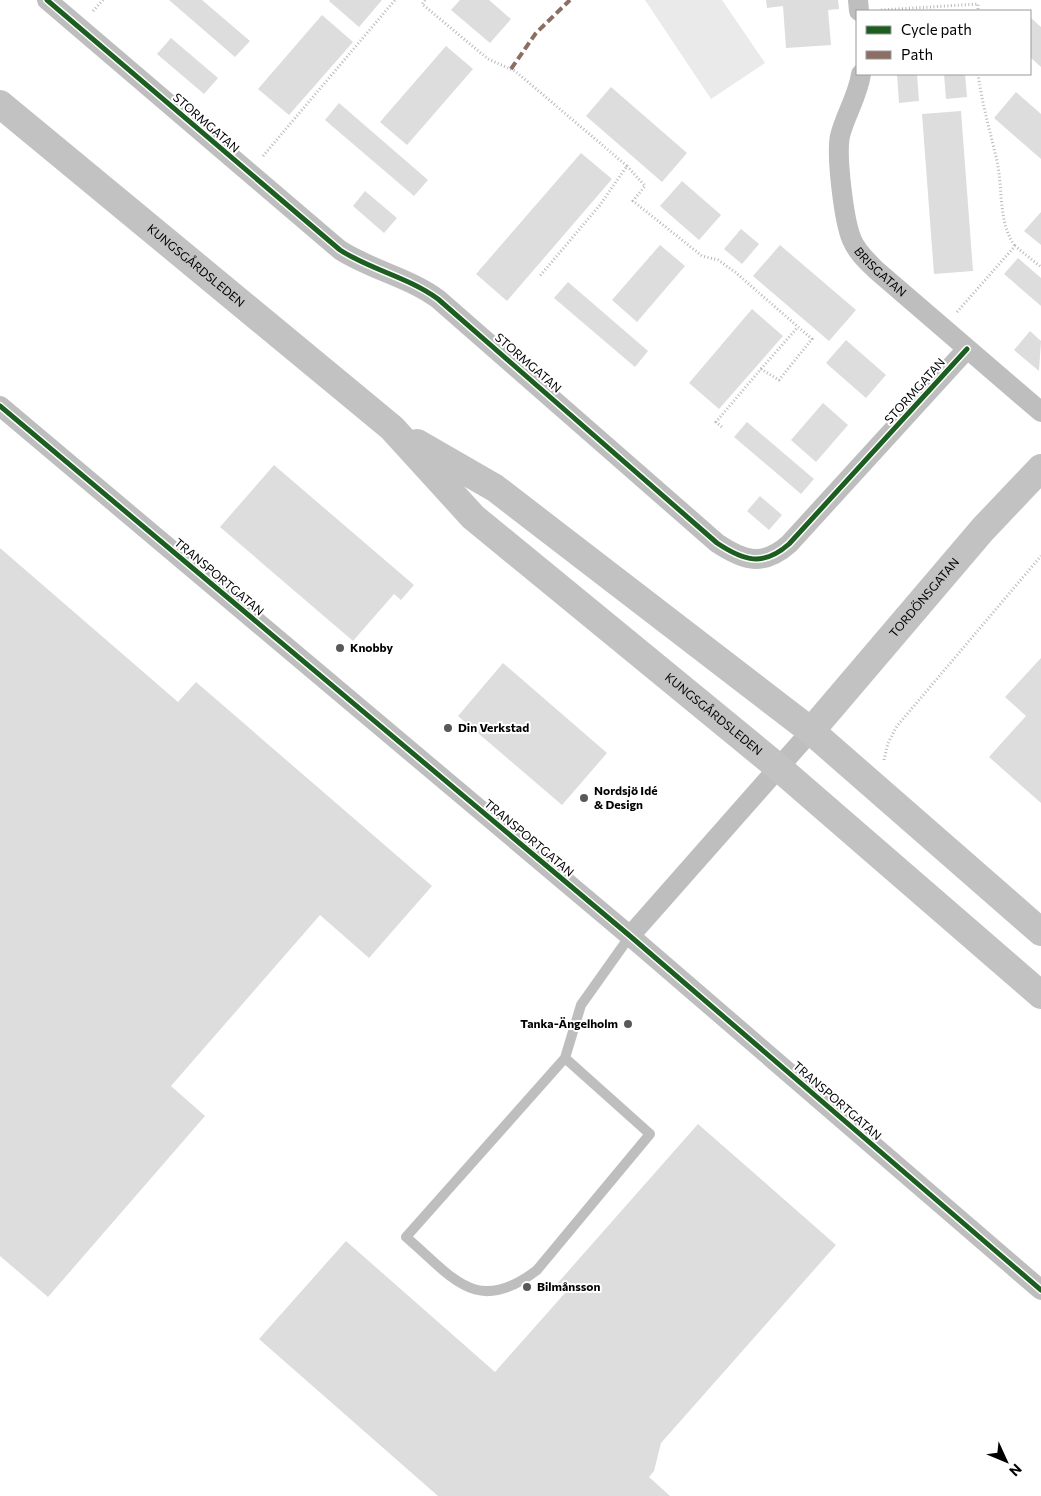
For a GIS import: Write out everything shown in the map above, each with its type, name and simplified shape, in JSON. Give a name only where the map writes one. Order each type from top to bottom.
[{"type":"main road","name":"KUNGSGÅRDSLEDEN","points":[[0,104],[392,428],[474,517],[779,768],[1041,995]]},
{"type":"main road","name":"KUNGSGÅRDSLEDEN","points":[[392,428],[495,488],[811,731],[1041,932]]},
{"type":"main road","name":"TORDÖNSGATAN","points":[[811,731],[984,529],[1041,468]]},
{"type":"street","name":"STORMGATAN","points":[[47,0],[340,250],[356,261],[420,286],[438,299],[717,543],[736,555],[746,558],[764,559],[774,556],[790,544],[967,349]]},
{"type":"street","name":"BRISGATAN","points":[[860,75],[855,98],[840,137],[839,151],[849,233],[866,260],[1041,412]]},
{"type":"street","name":"TRANSPORTGATAN","points":[[0,406],[630,936],[1041,1290]]},
{"type":"street","points":[[630,936],[811,731]]},
{"type":"lane","points":[[565,1058],[650,1134],[537,1270],[524,1280],[503,1290],[476,1292],[463,1285],[406,1237],[565,1058],[581,1005],[630,936]]},
{"type":"path","points":[[247,172],[395,0]]},
{"type":"path","points":[[425,0],[422,4],[467,43],[488,59],[515,71],[627,166],[645,186],[633,201],[702,256],[718,260],[735,272],[812,339],[779,380],[761,369]]},
{"type":"path","points":[[863,7],[978,2]]},
{"type":"path","points":[[978,75],[986,124],[997,162],[1007,235],[1016,246],[1041,267]]},
{"type":"path","points":[[539,277],[600,205],[627,166]]},
{"type":"path","points":[[956,312],[1016,246]]},
{"type":"path","points":[[723,428],[716,422],[798,327]]},
{"type":"path","points":[[886,764],[884,758],[888,743],[897,726],[1041,556]]},
{"type":"shaded area","points":[[645,0],[722,0],[765,63],[711,99]]},
{"type":"building","points":[[169,0],[202,0],[250,41],[235,57]]},
{"type":"building","points":[[330,0],[382,0],[359,27]]},
{"type":"building","points":[[460,0],[489,0],[511,19],[490,43],[451,10]]},
{"type":"building","points":[[766,0],[838,0],[839,9],[828,10],[831,45],[786,48],[783,6],[767,8]]},
{"type":"building","points":[[322,15],[353,42],[289,115],[258,89]]},
{"type":"building","points":[[1031,18],[1041,27],[1041,67],[1031,58]]},
{"type":"building","points":[[171,38],[218,78],[204,94],[157,54]]},
{"type":"building","points":[[446,46],[473,69],[407,145],[380,122]]},
{"type":"building","points":[[897,75],[917,75],[919,101],[899,103]]},
{"type":"building","points":[[944,75],[965,75],[967,97],[946,99]]},
{"type":"building","points":[[611,87],[687,153],[662,182],[586,116]]},
{"type":"building","points":[[1016,92],[1041,114],[1041,159],[994,118]]},
{"type":"building","points":[[339,103],[428,180],[414,196],[325,120]]},
{"type":"building","points":[[961,111],[973,271],[934,274],[922,114]]},
{"type":"building","points":[[581,153],[612,179],[507,301],[476,274]]},
{"type":"building","points":[[682,181],[721,215],[699,240],[660,206]]},
{"type":"building","points":[[365,191],[397,218],[384,233],[353,206]]},
{"type":"building","points":[[1041,212],[1041,245],[1024,231]]},
{"type":"building","points":[[741,229],[759,244],[742,264],[724,249]]},
{"type":"building","points":[[660,245],[685,266],[637,322],[612,300]]},
{"type":"building","points":[[780,245],[856,310],[829,341],[753,276]]},
{"type":"building","points":[[1018,258],[1041,278],[1041,306],[1004,274]]},
{"type":"building","points":[[568,282],[648,351],[635,367],[554,298]]},
{"type":"building","points":[[752,309],[783,336],[719,409],[689,383]]},
{"type":"building","points":[[1030,331],[1041,341],[1039,371],[1014,350]]},
{"type":"building","points":[[846,340],[886,375],[866,398],[826,363]]},
{"type":"building","points":[[823,403],[848,425],[816,462],[791,440]]},
{"type":"building","points":[[747,422],[814,479],[801,494],[734,437]]},
{"type":"building","points":[[274,465],[414,585],[401,600],[394,594],[353,641],[220,527]]},
{"type":"building","points":[[760,496],[782,515],[769,530],[747,511]]},
{"type":"building","points":[[0,548],[178,702],[196,682],[432,886],[369,958],[320,915],[171,1086],[205,1116],[48,1297],[0,1256]]},
{"type":"building","points":[[1041,658],[1041,803],[989,757],[1026,716],[1005,697]]},
{"type":"building","points":[[503,663],[607,753],[562,805],[458,716]]},
{"type":"building","points":[[698,1124],[836,1245],[661,1443],[654,1471],[649,1477],[670,1496],[438,1496],[259,1339],[346,1241],[495,1372],[565,1293],[556,1285]]},
{"type":"marked path","points":[[511,69],[536,33],[570,0]]},
{"type":"cycle path","points":[[47,0],[340,250],[414,285],[438,299],[717,543],[736,554],[753,559],[762,559],[771,556],[789,544],[967,349]]},
{"type":"cycle path","points":[[0,406],[630,936],[1041,1290]]},
{"type":"place","name":"Knobby","points":[[340,648]]},
{"type":"place","name":"Din Verkstad","points":[[448,728]]},
{"type":"place","name":"Nordsjö Idé & Design","points":[[584,798]]},
{"type":"place","name":"Tanka-Ängelholm","points":[[628,1024]]},
{"type":"place","name":"Bilmånsson","points":[[527,1287]]}]
